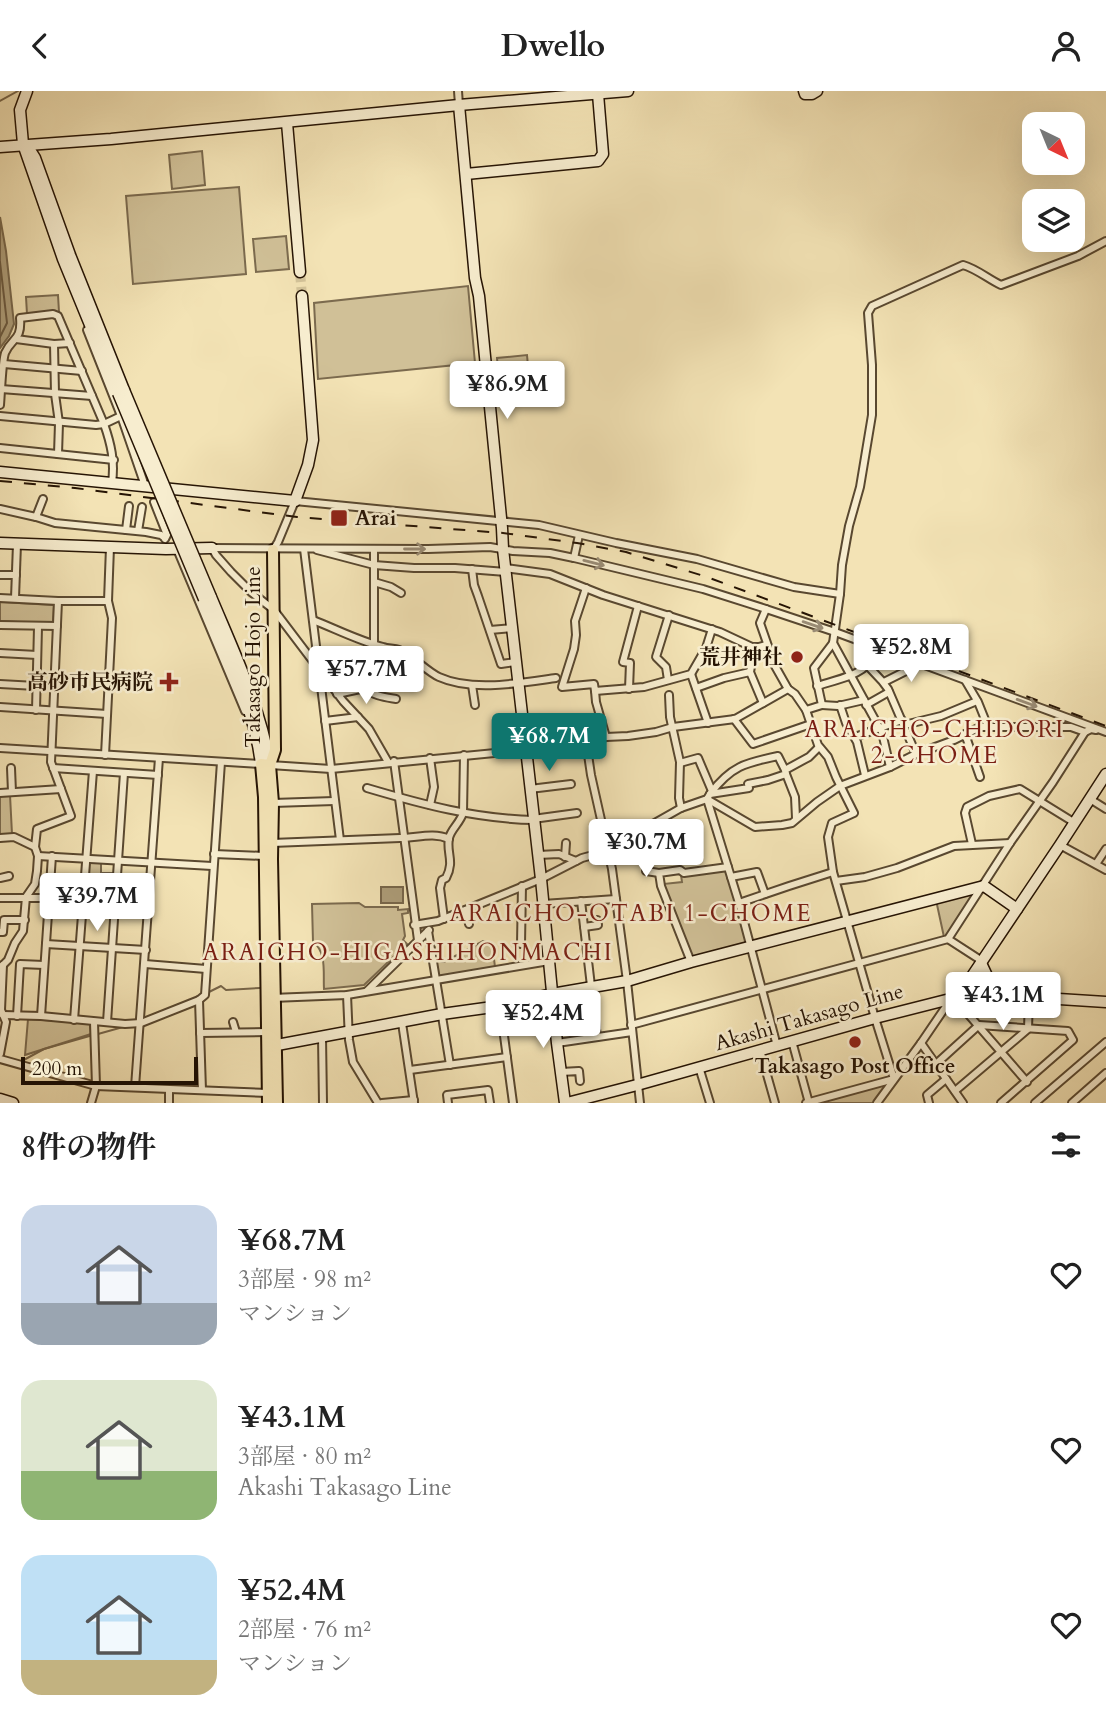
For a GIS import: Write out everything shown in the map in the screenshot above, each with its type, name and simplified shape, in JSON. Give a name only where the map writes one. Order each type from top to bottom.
[{"type":"main road","name":"Takasago Hojo Line","points":[[273,549],[275,750],[265,765],[264,856],[271,998],[277,1045],[277,1103]]},
{"type":"main road","name":"Takasago Hojo Line","points":[[265,765],[273,803],[271,998],[267,1032],[268,1098]]},
{"type":"street","points":[[27,91],[20,110],[23,144],[64,259],[247,684],[261,727],[265,765]]},
{"type":"street","points":[[458,91],[503,549],[557,1043],[566,1103]]},
{"type":"street","points":[[0,147],[628,91]]},
{"type":"street","points":[[804,91],[812,95],[817,91]]},
{"type":"street","points":[[466,174],[598,161],[603,154],[598,92]]},
{"type":"street","points":[[287,123],[300,272]]},
{"type":"street","points":[[23,144],[35,158],[121,392]]},
{"type":"street","points":[[822,705],[814,668],[833,643],[842,565],[860,487],[872,415],[868,313],[872,306],[963,265],[1001,285],[1078,256],[1106,241]]},
{"type":"street","points":[[64,259],[65,274],[145,486]]},
{"type":"street","points":[[273,549],[295,501],[308,465],[313,440],[302,296]]},
{"type":"street","points":[[0,405],[5,353],[21,328],[20,317],[53,314],[58,316],[104,424],[114,460],[112,483]]},
{"type":"street","points":[[16,339],[54,344],[70,342]]},
{"type":"street","points":[[54,344],[55,394],[59,423],[58,454]]},
{"type":"street","points":[[4,364],[82,370]]},
{"type":"street","points":[[1,389],[92,396]]},
{"type":"street","points":[[0,416],[96,425],[121,417]]},
{"type":"street","points":[[0,448],[114,460]]},
{"type":"street","points":[[0,472],[539,525],[697,559],[794,587],[840,594]]},
{"type":"street","points":[[36,517],[45,500]]},
{"type":"street","points":[[154,502],[169,545],[250,718]]},
{"type":"street","points":[[126,530],[129,506]]},
{"type":"street","points":[[138,531],[142,507]]},
{"type":"street","points":[[0,509],[55,523],[161,535],[169,545]]},
{"type":"street","points":[[574,558],[579,535]]},
{"type":"street","points":[[0,543],[273,549],[490,547],[550,553],[703,589],[766,609],[1105,732]]},
{"type":"street","points":[[15,598],[18,544]]},
{"type":"street","points":[[104,755],[112,618],[108,601],[110,547]]},
{"type":"street","points":[[212,548],[231,572],[274,610],[337,694],[369,729],[391,762],[400,798],[418,940]]},
{"type":"street","points":[[304,549],[340,840]]},
{"type":"street","points":[[313,549],[395,568],[506,570],[550,574],[712,629],[753,647],[766,645]]},
{"type":"street","points":[[374,549],[374,644]]},
{"type":"street","points":[[472,569],[474,585],[501,664],[516,662]]},
{"type":"street","points":[[0,575],[16,575]]},
{"type":"street","points":[[374,582],[401,593]]},
{"type":"street","points":[[586,588],[575,621],[576,636],[562,687],[594,684],[606,737]]},
{"type":"street","points":[[0,598],[108,601]]},
{"type":"street","points":[[208,598],[241,688],[265,765]]},
{"type":"street","points":[[58,601],[51,762],[71,816],[37,829],[35,884],[26,897],[23,931],[2,967],[1,1011],[6,1022],[0,1057],[96,1086],[202,1090],[268,1098]]},
{"type":"street","points":[[629,689],[630,663],[623,662],[638,606]]},
{"type":"street","points":[[766,609],[760,623],[775,666],[788,689],[806,709],[819,747],[828,757],[854,813],[832,823],[828,837],[833,873],[894,1079]]},
{"type":"street","points":[[668,680],[666,667],[656,657],[669,615]]},
{"type":"street","points":[[313,620],[384,648],[401,650],[424,668],[455,683],[472,685],[556,678]]},
{"type":"street","points":[[0,625],[57,626]]},
{"type":"street","points":[[36,710],[38,627]]},
{"type":"street","points":[[490,630],[512,628]]},
{"type":"street","points":[[595,691],[644,687],[691,674],[706,648],[712,629]]},
{"type":"street","points":[[576,636],[584,636]]},
{"type":"street","points":[[833,643],[880,728],[890,767]]},
{"type":"street","points":[[753,647],[750,671],[763,703]]},
{"type":"street","points":[[817,686],[851,675],[867,665],[876,647]]},
{"type":"street","points":[[0,653],[37,655]]},
{"type":"street","points":[[884,682],[920,664]]},
{"type":"street","points":[[867,665],[884,682],[916,754]]},
{"type":"street","points":[[696,688],[750,671]]},
{"type":"street","points":[[691,674],[708,723]]},
{"type":"street","points":[[965,680],[988,727]]},
{"type":"street","points":[[0,684],[36,686]]},
{"type":"street","points":[[472,685],[475,705]]},
{"type":"street","points":[[337,694],[365,688],[371,694],[396,699]]},
{"type":"street","points":[[0,748],[331,769],[525,750],[734,719],[788,689]]},
{"type":"street","points":[[806,709],[865,702],[889,692]]},
{"type":"street","points":[[669,695],[680,763],[681,808]]},
{"type":"street","points":[[855,737],[880,728],[940,716],[976,701]]},
{"type":"street","points":[[840,705],[846,723],[855,737],[866,775]]},
{"type":"street","points":[[0,707],[107,714]]},
{"type":"street","points":[[325,722],[358,717]]},
{"type":"street","points":[[734,719],[753,744],[749,762]]},
{"type":"street","points":[[753,744],[811,725]]},
{"type":"street","points":[[710,795],[755,827],[792,823],[841,786],[980,727],[1071,727],[1084,732]]},
{"type":"street","points":[[557,1043],[632,1029],[761,990],[948,939],[1084,732],[1091,729],[1105,732]]},
{"type":"street","points":[[965,734],[980,777]]},
{"type":"street","points":[[586,741],[612,869],[640,1103]]},
{"type":"street","points":[[414,925],[441,920],[541,879],[593,855],[606,844],[644,829],[710,795],[749,788],[748,784],[768,780],[809,757],[819,747]]},
{"type":"street","points":[[441,920],[440,888],[450,867],[449,839],[463,813],[464,755]]},
{"type":"street","points":[[710,795],[731,772],[749,762],[778,755],[794,797],[796,818]]},
{"type":"street","points":[[135,1087],[159,758]]},
{"type":"street","points":[[430,758],[434,787],[430,806]]},
{"type":"street","points":[[680,763],[698,758],[777,1046]]},
{"type":"street","points":[[1,1011],[17,1016],[141,1023],[200,1000],[205,995],[221,762]]},
{"type":"street","points":[[11,768],[12,792]]},
{"type":"street","points":[[53,768],[158,775]]},
{"type":"street","points":[[74,1020],[93,771]]},
{"type":"street","points":[[107,1022],[124,773]]},
{"type":"street","points":[[877,1103],[981,962],[1106,774]]},
{"type":"street","points":[[530,789],[570,785]]},
{"type":"street","points":[[367,787],[463,813],[533,820],[577,813]]},
{"type":"street","points":[[0,793],[61,789]]},
{"type":"street","points":[[972,844],[965,813],[967,807],[989,796],[1020,789],[1074,823]]},
{"type":"street","points":[[1090,799],[1106,809]]},
{"type":"street","points":[[273,803],[334,801]]},
{"type":"street","points":[[644,829],[649,850],[646,871],[659,873],[680,870],[684,873],[728,867]]},
{"type":"street","points":[[272,843],[433,835],[449,839]]},
{"type":"street","points":[[0,838],[14,837],[35,847]]},
{"type":"street","points":[[565,857],[566,843]]},
{"type":"street","points":[[836,881],[865,877],[897,868],[954,846],[1010,843]]},
{"type":"street","points":[[1060,845],[1106,870]]},
{"type":"street","points":[[1096,864],[1106,849]]},
{"type":"street","points":[[214,853],[264,856]]},
{"type":"street","points":[[538,855],[553,853],[576,861]]},
{"type":"street","points":[[38,856],[212,866]]},
{"type":"street","points":[[41,1016],[52,856]]},
{"type":"street","points":[[731,877],[757,872],[765,894]]},
{"type":"street","points":[[659,873],[661,886],[691,962]]},
{"type":"street","points":[[739,903],[833,873]]},
{"type":"street","points":[[0,878],[9,876]]},
{"type":"street","points":[[521,944],[522,886]]},
{"type":"street","points":[[277,1045],[627,981],[984,886],[1017,909]]},
{"type":"street","points":[[0,897],[49,898]]},
{"type":"street","points":[[543,904],[616,899]]},
{"type":"street","points":[[581,901],[597,1037]]},
{"type":"street","points":[[466,909],[469,924]]},
{"type":"street","points":[[0,932],[3,932],[4,920],[25,920]]},
{"type":"street","points":[[366,991],[441,920]]},
{"type":"street","points":[[584,927],[598,925],[597,920]]},
{"type":"street","points":[[428,931],[450,1065]]},
{"type":"street","points":[[948,939],[981,962],[996,995]]},
{"type":"street","points":[[46,944],[146,950]]},
{"type":"street","points":[[271,998],[347,995],[549,961]]},
{"type":"street","points":[[17,1016],[20,964],[44,965]]},
{"type":"street","points":[[145,964],[206,969]]},
{"type":"street","points":[[347,995],[353,1062],[380,1103],[414,1102],[402,1023]]},
{"type":"street","name":"Akashi Takasago Line","points":[[566,1103],[954,997],[996,995],[1106,1002]]},
{"type":"street","points":[[954,997],[1027,1081]]},
{"type":"street","points":[[955,1091],[1028,1029],[1029,997]]},
{"type":"street","points":[[200,1000],[202,1090]]},
{"type":"street","points":[[500,1006],[513,1103]]},
{"type":"street","points":[[91,1103],[96,1086],[94,1022]]},
{"type":"street","points":[[233,1022],[236,1032]]},
{"type":"street","points":[[936,1064],[979,1025],[1068,1031],[1073,1040],[1001,1103]]},
{"type":"street","points":[[200,1033],[267,1032]]},
{"type":"street","points":[[322,1037],[323,1103]]},
{"type":"street","points":[[792,1041],[808,1103],[894,1079]]},
{"type":"street","points":[[1035,1103],[1106,1042]]},
{"type":"street","points":[[921,1043],[963,1103]]},
{"type":"street","points":[[760,1050],[775,1103]]},
{"type":"street","points":[[410,1070],[507,1057]]},
{"type":"street","points":[[699,1067],[710,1103]]},
{"type":"street","points":[[561,1072],[579,1071],[580,1080]]},
{"type":"street","points":[[1072,1103],[1106,1073]]},
{"type":"street","points":[[929,1103],[927,1095],[946,1079]]},
{"type":"street","points":[[169,1089],[169,1103]]},
{"type":"street","points":[[448,1103],[447,1095],[488,1090],[490,1103]]},
{"type":"street","points":[[0,1099],[13,1103]]},
{"type":"shaded area","points":[[202,151],[205,185],[172,189],[169,155]]},
{"type":"shaded area","points":[[239,187],[246,274],[133,284],[126,196]]},
{"type":"shaded area","points":[[286,236],[289,269],[256,272],[253,239]]},
{"type":"shaded area","points":[[468,286],[475,363],[318,379],[314,303]]},
{"type":"shaded area","points":[[58,295],[59,312],[27,314],[26,297]]},
{"type":"shaded area","points":[[527,355],[530,389],[500,392],[497,358]]},
{"type":"shaded area","points":[[0,602],[54,605],[53,624],[0,621]]},
{"type":"shaded area","points":[[0,795],[10,795],[12,834],[0,835]]},
{"type":"shaded area","points":[[89,860],[101,861],[101,873],[115,873],[113,903],[100,902],[100,892],[85,891]]},
{"type":"shaded area","points":[[725,869],[746,942],[745,945],[695,960],[691,956],[663,884],[682,882],[681,875]]},
{"type":"shaded area","points":[[975,892],[948,936],[944,937],[936,900]]},
{"type":"shaded area","points":[[359,903],[365,907],[408,909],[408,913],[402,914],[405,936],[403,940],[407,944],[364,985],[324,989],[322,957],[313,942],[312,904]]},
{"type":"shaded area","points":[[483,941],[492,943],[495,967],[441,977],[438,974],[436,956],[444,962]]},
{"type":"shaded area","points":[[28,1019],[90,1023],[91,1034],[25,1055]]},
{"type":"shaded area","points":[[886,1083],[888,1085],[874,1103],[818,1103]]},
{"type":"water","points":[[0,217],[14,324],[0,348]]},
{"type":"water","points":[[381,887],[403,887],[403,903],[381,903]]},
{"type":"waterway","points":[[0,101],[18,91]]},
{"type":"waterway","points":[[209,992],[221,986],[226,990],[260,988]]},
{"type":"waterway","points":[[98,1034],[123,1027]]},
{"type":"waterway","points":[[20,1062],[44,1049],[93,1035]]},
{"type":"tunnel","points":[[300,272],[302,296]]},
{"type":"railway","points":[[0,481],[297,517],[503,533],[626,552],[707,577],[1106,726]]},
{"type":"place","name":"Arai","points":[[339,518]]},
{"type":"place","name":"荒井神社","points":[[797,657]]},
{"type":"place","name":"高砂市民病院","points":[[169,682]]},
{"type":"place","name":"Takasago Post Office","points":[[855,1042]]},
{"type":"district","name":"ARAICHO-CHIDORI 2-CHOME","points":[[935,742]]},
{"type":"district","name":"ARAICHO-OTABI 1-CHOME","points":[[631,913]]},
{"type":"district","name":"ARAICHO-HIGASHIHONMACHI","points":[[408,952]]}]
